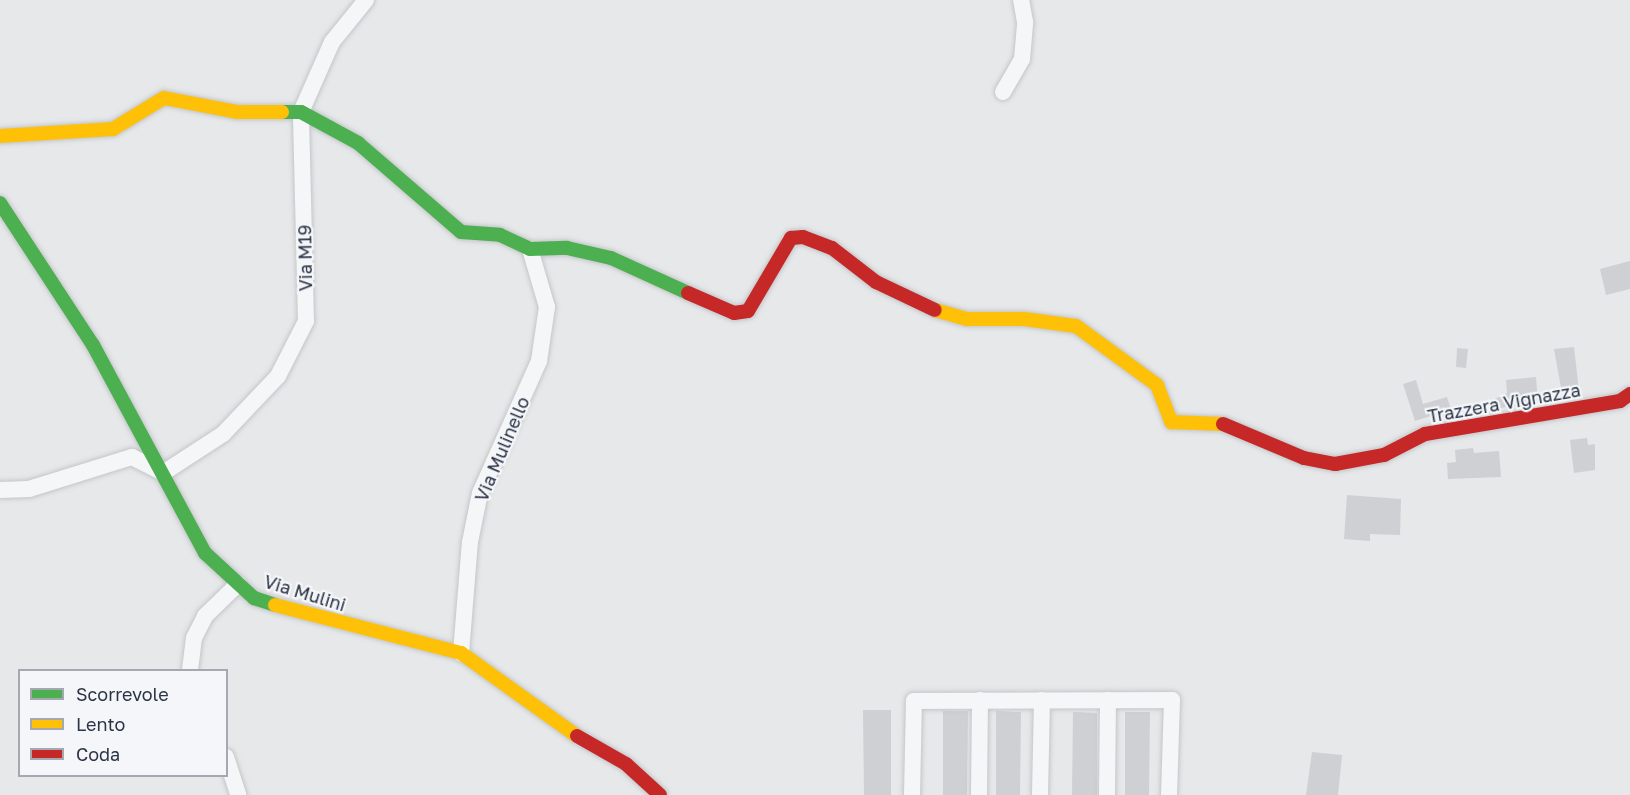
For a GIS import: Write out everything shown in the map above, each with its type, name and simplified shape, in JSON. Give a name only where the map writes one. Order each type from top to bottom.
[{"type":"street","name":"Via M19","points":[[163,473],[223,434],[270,384],[306,321],[301,112],[332,42],[366,0]]},
{"type":"street","points":[[1002,92],[1022,59],[1025,22],[1021,0]]},
{"type":"street","points":[[0,136],[113,129],[164,98],[237,112],[301,112]]},
{"type":"street","name":"Trazzera Vignazza","points":[[301,112],[358,143],[461,232],[500,235],[530,249],[567,248],[611,258],[734,313],[748,311],[791,238],[803,237],[832,248],[876,282],[930,308],[967,319],[1023,319],[1076,326],[1157,384],[1171,422],[1222,424],[1304,458],[1335,464],[1384,455],[1425,434],[1620,401],[1630,394]]},
{"type":"street","name":"Via Mulini","points":[[0,202],[93,345],[205,553],[238,584],[254,598],[318,618],[461,652],[565,729],[626,764],[660,795]]},
{"type":"street","name":"Via Mulinello","points":[[461,652],[470,542],[480,493],[539,361],[547,307],[530,249]]},
{"type":"street","points":[[0,490],[29,489],[132,457],[163,473]]},
{"type":"street","points":[[190,669],[194,638],[205,616],[238,584]]},
{"type":"street","points":[[912,795],[914,700],[1172,700],[1169,795]]},
{"type":"street","points":[[979,795],[980,700]]},
{"type":"street","points":[[1040,795],[1042,700]]},
{"type":"street","points":[[1107,795],[1108,700]]},
{"type":"street","points":[[228,763],[238,795]]},
{"type":"building","points":[[1630,261],[1630,289],[1606,295],[1600,269]]},
{"type":"building","points":[[1574,347],[1579,391],[1562,393],[1554,349]]},
{"type":"building","points":[[1457,348],[1468,349],[1466,368],[1456,367]]},
{"type":"building","points":[[1536,377],[1538,402],[1494,409],[1495,399],[1507,393],[1506,380]]},
{"type":"building","points":[[1416,380],[1423,404],[1447,397],[1453,416],[1435,419],[1434,415],[1415,421],[1403,384]]},
{"type":"building","points":[[1587,438],[1588,445],[1595,444],[1595,470],[1574,473],[1570,440]]},
{"type":"building","points":[[1473,448],[1474,453],[1499,451],[1501,477],[1448,479],[1447,463],[1456,462],[1455,450]]},
{"type":"building","points":[[1347,495],[1401,499],[1400,535],[1370,534],[1370,541],[1344,539]]},
{"type":"building","points":[[863,710],[891,710],[891,795],[864,795]]},
{"type":"building","points":[[943,711],[968,711],[967,795],[943,795]]},
{"type":"building","points":[[996,711],[1021,712],[1020,795],[996,795]]},
{"type":"building","points":[[1073,712],[1097,713],[1097,795],[1072,795]]},
{"type":"building","points":[[1125,712],[1150,712],[1149,795],[1125,795]]},
{"type":"building","points":[[1312,752],[1342,755],[1338,795],[1306,795]]},
{"type":"traffic: fast","points":[[282,112],[301,112],[358,143],[461,232],[500,235],[530,249],[567,248],[611,258],[688,293]]},
{"type":"traffic: fast","points":[[0,203],[93,345],[205,553],[254,598],[275,605]]},
{"type":"traffic: slow","points":[[0,136],[113,129],[164,98],[237,112],[282,112]]},
{"type":"traffic: slow","points":[[935,310],[967,319],[1024,319],[1076,326],[1157,385],[1171,422],[1223,424]]},
{"type":"traffic: slow","points":[[275,605],[461,653],[577,736]]},
{"type":"traffic: jam","points":[[688,293],[734,313],[748,311],[791,238],[803,237],[832,248],[876,282],[935,310]]},
{"type":"traffic: jam","points":[[1223,424],[1304,458],[1335,464],[1384,455],[1425,434],[1620,401],[1630,394]]},
{"type":"traffic: jam","points":[[577,736],[626,764],[660,795]]}]
